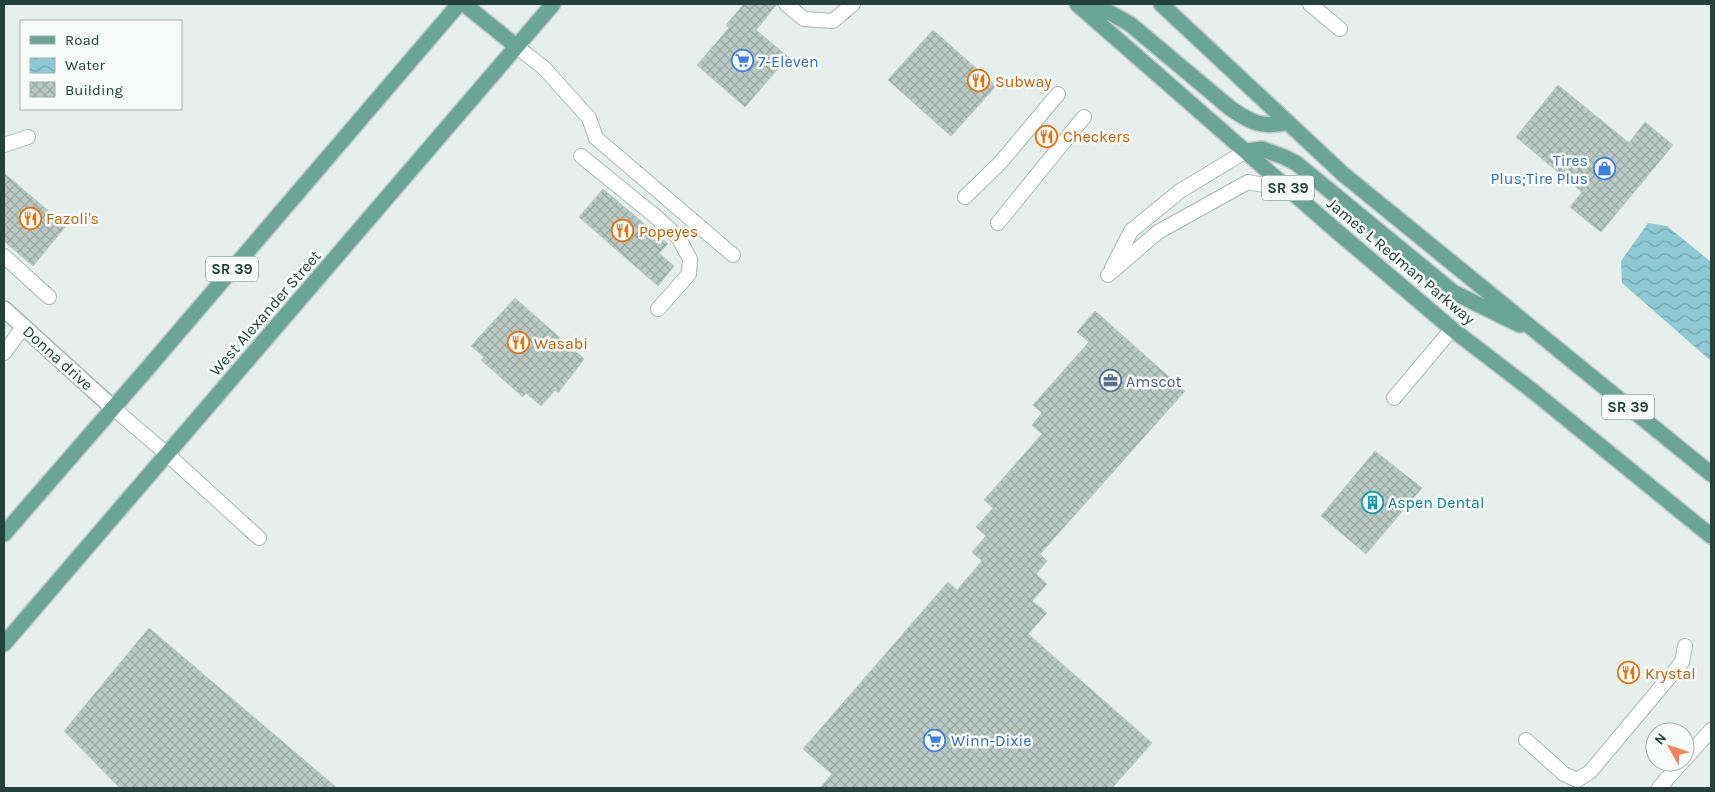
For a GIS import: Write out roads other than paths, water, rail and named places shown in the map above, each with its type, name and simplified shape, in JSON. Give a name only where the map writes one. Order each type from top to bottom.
[{"type":"main road","name":"SR 39","points":[[4,534],[459,4]]},
{"type":"main road","points":[[464,4],[516,46]]},
{"type":"main road","name":"West Alexander Street","points":[[4,644],[553,4]]},
{"type":"main road","name":"James L Redman Parkway","points":[[1077,4],[1452,329],[1534,392],[1711,536]]},
{"type":"main road","points":[[1086,4],[1101,8],[1130,24],[1242,117],[1264,125],[1273,126],[1288,122]]},
{"type":"main road","name":"James L Redman Parkway","points":[[1161,4],[1344,174],[1711,474]]},
{"type":"main road","points":[[1246,151],[1262,149],[1296,163],[1453,292],[1546,338]]},
{"type":"street","name":"Donna drive","points":[[4,309],[112,408]]},
{"type":"lane","points":[[786,4],[804,19],[833,21],[853,4]]},
{"type":"lane","points":[[1310,4],[1340,29]]},
{"type":"lane","points":[[516,46],[544,68],[589,118],[596,138],[733,255]]},
{"type":"lane","points":[[965,198],[1000,163],[1058,94]]},
{"type":"lane","points":[[998,223],[1084,117]]},
{"type":"lane","points":[[4,145],[28,137]]},
{"type":"lane","points":[[1246,151],[1180,191],[1131,231],[1108,275],[1158,232],[1248,182],[1290,190]]},
{"type":"lane","points":[[581,156],[678,237],[690,259],[689,274],[658,308]]},
{"type":"lane","points":[[4,256],[49,297]]},
{"type":"lane","points":[[4,353],[24,326]]},
{"type":"lane","points":[[1394,398],[1452,329]]},
{"type":"lane","points":[[112,408],[167,454],[259,538]]},
{"type":"lane","points":[[1526,740],[1564,774],[1577,780],[1590,772],[1682,662],[1685,646]]},
{"type":"lane","points":[[1695,748],[1711,730]]},
{"type":"lane","points":[[1659,788],[1673,772]]},
{"type":"water","points":[[1648,223],[1667,226],[1711,262],[1711,361],[1622,283],[1621,261]]},
{"type":"place","name":"7-Eleven","points":[[742,61]]},
{"type":"place","name":"Subway","points":[[979,81]]},
{"type":"place","name":"Checkers","points":[[1047,136]]},
{"type":"place","name":"Tires Plus;Tire Plus","points":[[1604,169]]},
{"type":"place","name":"Fazoli's","points":[[30,218]]},
{"type":"place","name":"Popeyes","points":[[623,231]]},
{"type":"place","name":"Wasabi","points":[[518,343]]},
{"type":"place","name":"Amscot","points":[[1110,381]]},
{"type":"place","name":"Aspen Dental","points":[[1372,502]]},
{"type":"place","name":"Krystal","points":[[1629,673]]},
{"type":"place","name":"Winn-Dixie","points":[[935,740]]}]
